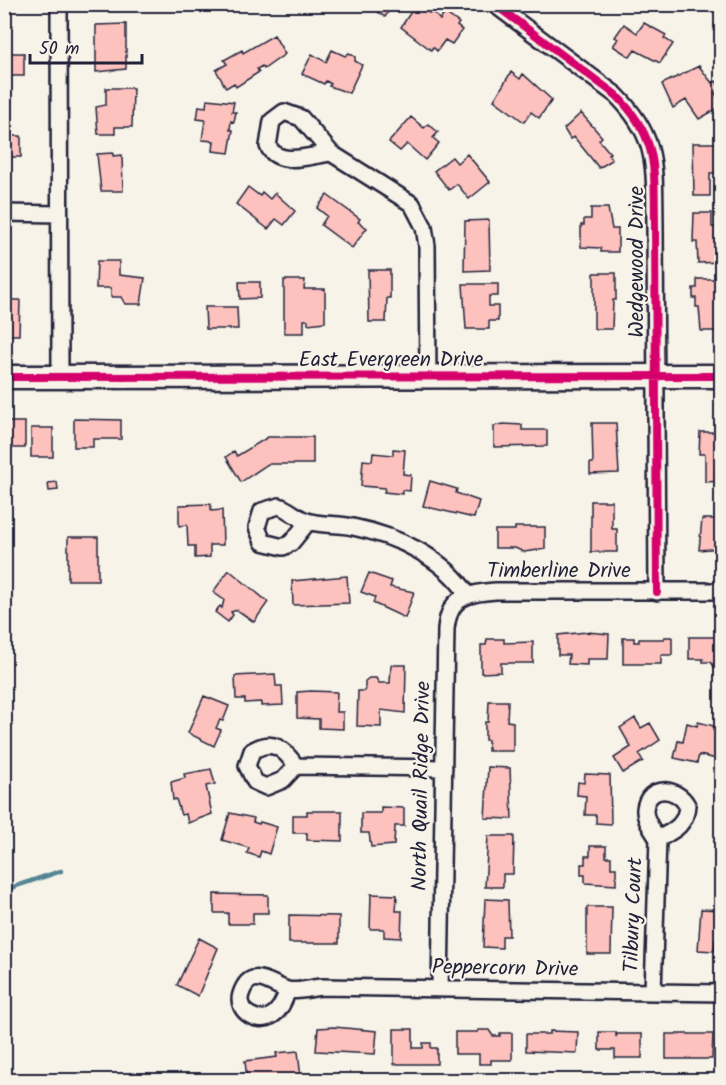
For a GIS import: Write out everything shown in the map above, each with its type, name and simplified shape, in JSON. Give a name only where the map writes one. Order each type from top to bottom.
[{"type":"street","points":[[59,4],[60,377]]},
{"type":"street","name":"Wedgewood Drive","points":[[494,4],[616,95],[645,130],[654,175],[657,592]]},
{"type":"street","points":[[331,153],[412,204],[420,215],[427,246],[428,378]]},
{"type":"street","points":[[4,213],[59,214]]},
{"type":"street","name":"East Evergreen Drive","points":[[4,377],[722,376]]},
{"type":"street","points":[[308,522],[354,527],[387,536],[442,565],[456,578],[468,595]]},
{"type":"street","name":"Timberline Drive","points":[[468,595],[496,591],[722,591]]},
{"type":"street","name":"North Quail Ridge Drive","points":[[440,989],[447,615],[454,603],[468,595]]},
{"type":"street","points":[[296,766],[444,768]]},
{"type":"street","name":"Tilbury Court","points":[[653,993],[658,839]]},
{"type":"street","name":"Peppercorn Drive","points":[[288,990],[321,987],[722,993]]},
{"type":"building","points":[[99,4],[124,4],[124,11],[99,11]]},
{"type":"building","points":[[373,4],[394,4],[385,17],[371,7]]},
{"type":"building","points":[[416,4],[424,4],[431,9],[429,13],[434,13],[440,20],[445,13],[459,23],[457,26],[462,30],[452,44],[445,40],[437,51],[433,47],[431,50],[401,27]]},
{"type":"building","points":[[644,23],[666,35],[664,38],[673,44],[660,63],[635,50],[630,57],[613,46],[618,39],[615,37],[624,24],[637,33]]},
{"type":"building","points":[[126,24],[126,69],[96,72],[96,25]]},
{"type":"building","points":[[274,35],[285,54],[264,69],[262,66],[257,69],[259,72],[236,87],[234,83],[226,88],[216,70],[227,64],[224,60],[242,50],[243,53]]},
{"type":"building","points":[[4,49],[7,49],[7,53],[24,53],[24,76],[4,76]]},
{"type":"building","points":[[332,50],[345,56],[349,53],[355,57],[355,61],[362,65],[349,93],[329,86],[331,84],[326,81],[324,84],[302,74],[312,54],[326,62]]},
{"type":"building","points":[[699,66],[712,83],[716,81],[721,89],[715,93],[722,106],[699,119],[686,100],[673,108],[662,84]]},
{"type":"building","points":[[511,72],[520,79],[523,74],[552,100],[539,118],[531,112],[524,122],[494,100]]},
{"type":"building","points":[[106,88],[133,88],[132,127],[115,127],[115,134],[98,134],[96,107],[106,105]]},
{"type":"building","points":[[207,99],[234,102],[232,112],[236,112],[234,122],[231,121],[230,130],[233,130],[229,153],[213,151],[214,141],[202,140],[205,120],[197,119],[199,106],[206,107]]},
{"type":"building","points":[[581,113],[602,137],[599,140],[610,153],[608,154],[612,160],[599,168],[574,137],[570,139],[564,129]]},
{"type":"building","points":[[411,117],[424,128],[428,124],[438,132],[433,138],[439,143],[425,160],[407,144],[400,151],[389,142]]},
{"type":"building","points":[[4,136],[21,136],[21,157],[4,157]]},
{"type":"building","points":[[693,143],[721,143],[717,173],[710,173],[710,196],[694,196]]},
{"type":"building","points":[[113,153],[113,156],[122,155],[123,191],[101,191],[97,154]]},
{"type":"building","points":[[467,154],[490,182],[469,199],[457,184],[449,190],[434,171],[452,157],[457,163]]},
{"type":"building","points":[[248,187],[260,196],[262,192],[270,199],[275,193],[295,211],[284,225],[276,219],[268,229],[236,204]]},
{"type":"building","points":[[327,195],[360,219],[358,222],[367,228],[352,248],[321,225],[327,216],[317,208]]},
{"type":"building","points":[[591,208],[608,208],[612,229],[618,229],[618,252],[601,252],[601,248],[581,247],[581,225],[584,225],[584,219],[591,219]]},
{"type":"building","points":[[694,213],[712,213],[712,227],[722,227],[722,262],[698,263],[697,242],[693,242]]},
{"type":"building","points":[[489,220],[490,270],[464,271],[465,221]]},
{"type":"building","points":[[97,261],[119,261],[119,275],[145,278],[141,304],[125,304],[121,297],[111,297],[111,288],[96,288]]},
{"type":"building","points":[[368,270],[390,270],[390,298],[387,298],[386,322],[369,322]]},
{"type":"building","points":[[594,273],[616,273],[616,300],[613,300],[612,329],[594,329]]},
{"type":"building","points":[[697,279],[718,279],[719,331],[701,331],[699,307],[696,307],[696,298],[693,298],[693,288],[697,288]]},
{"type":"building","points":[[284,280],[305,280],[304,289],[325,289],[325,322],[308,324],[308,320],[304,320],[304,333],[284,333]]},
{"type":"building","points":[[239,282],[260,282],[260,298],[240,299]]},
{"type":"building","points":[[463,284],[498,284],[498,296],[489,296],[489,306],[498,306],[498,321],[489,321],[489,329],[466,329]]},
{"type":"building","points":[[5,300],[20,300],[19,335],[4,335]]},
{"type":"building","points":[[205,307],[237,307],[238,329],[206,329]]},
{"type":"building","points":[[74,419],[121,420],[121,439],[93,439],[93,447],[74,447]]},
{"type":"building","points":[[6,422],[25,422],[25,448],[6,448]]},
{"type":"building","points":[[592,423],[616,423],[619,473],[590,474],[590,463],[593,463]]},
{"type":"building","points":[[522,425],[522,430],[547,430],[547,446],[494,447],[494,426]]},
{"type":"building","points":[[31,428],[53,428],[53,457],[31,457]]},
{"type":"building","points":[[700,432],[722,432],[722,481],[705,482],[705,454],[699,454]]},
{"type":"building","points":[[268,437],[313,437],[313,464],[268,464],[241,482],[226,457],[234,451],[237,456]]},
{"type":"building","points":[[393,449],[405,450],[403,474],[411,475],[410,491],[402,490],[402,494],[384,492],[385,488],[361,486],[363,460],[372,461],[373,453],[393,455]]},
{"type":"building","points":[[430,481],[457,489],[456,493],[479,501],[474,518],[423,506]]},
{"type":"building","points":[[57,482],[58,490],[49,491],[48,483]]},
{"type":"building","points":[[591,501],[612,501],[612,529],[617,529],[617,552],[591,552]]},
{"type":"building","points":[[211,504],[211,511],[222,510],[223,545],[210,545],[210,557],[195,558],[195,546],[188,546],[187,525],[179,526],[179,505]]},
{"type":"building","points":[[702,519],[722,519],[722,548],[699,550]]},
{"type":"building","points":[[515,527],[545,527],[545,549],[524,552],[515,548],[495,548],[495,530],[515,530]]},
{"type":"building","points":[[68,537],[98,537],[98,580],[68,580]]},
{"type":"building","points":[[229,570],[268,602],[254,622],[237,610],[231,612],[233,615],[228,622],[215,612],[220,606],[222,608],[224,600],[213,592]]},
{"type":"building","points":[[369,573],[392,581],[390,587],[414,592],[405,618],[373,603],[375,597],[361,592]]},
{"type":"building","points":[[347,576],[349,603],[293,605],[292,581]]},
{"type":"building","points":[[587,632],[609,634],[608,659],[587,659],[587,665],[568,664],[569,655],[558,655],[558,635]]},
{"type":"building","points":[[664,637],[672,637],[672,655],[661,655],[661,664],[623,664],[623,638],[634,638],[634,642],[639,642],[639,639],[664,639]]},
{"type":"building","points":[[689,637],[718,637],[718,642],[722,642],[722,667],[715,668],[711,662],[703,662],[703,659],[689,659]]},
{"type":"building","points":[[487,639],[504,639],[504,643],[533,642],[533,663],[501,663],[501,672],[481,673],[481,645],[486,645]]},
{"type":"building","points":[[391,665],[406,665],[405,713],[381,710],[381,727],[357,726],[358,691],[365,691],[365,681],[369,678],[376,678],[379,683],[390,683]]},
{"type":"building","points":[[275,674],[276,686],[282,686],[283,705],[261,706],[261,702],[245,703],[245,699],[236,699],[235,676]]},
{"type":"building","points":[[297,692],[337,692],[336,712],[343,712],[343,729],[319,728],[319,719],[297,718]]},
{"type":"building","points":[[204,696],[229,706],[223,721],[220,720],[216,728],[221,730],[214,746],[188,733]]},
{"type":"building","points":[[489,701],[508,701],[507,721],[513,722],[513,751],[488,751],[488,740],[485,740],[485,722],[488,722]]},
{"type":"building","points":[[635,718],[641,728],[650,723],[660,740],[639,754],[643,761],[623,773],[614,758],[631,747],[620,728]]},
{"type":"building","points":[[698,722],[714,726],[713,730],[722,732],[721,760],[699,755],[697,763],[674,758],[678,741],[683,742],[687,723],[697,726]]},
{"type":"building","points":[[488,767],[510,768],[512,819],[485,818]]},
{"type":"building","points":[[211,769],[215,784],[206,786],[212,814],[188,823],[186,814],[181,815],[176,799],[173,800],[171,782],[185,778],[184,774]]},
{"type":"building","points":[[585,774],[610,775],[611,824],[596,823],[596,815],[585,815],[586,796],[577,795],[578,782],[584,783]]},
{"type":"building","points":[[381,807],[404,808],[404,826],[395,826],[394,845],[371,847],[369,833],[361,833],[361,813],[381,813]]},
{"type":"building","points":[[307,811],[342,811],[342,841],[307,840],[307,833],[293,833],[293,815],[307,815]]},
{"type":"building","points":[[230,813],[254,818],[253,822],[259,824],[260,822],[277,827],[269,854],[261,851],[259,857],[247,853],[249,848],[222,840]]},
{"type":"building","points":[[488,836],[514,836],[513,874],[503,874],[503,887],[485,887]]},
{"type":"building","points":[[590,846],[606,846],[606,857],[611,857],[611,868],[616,868],[616,885],[585,883],[585,875],[581,875],[581,864],[585,864],[585,856],[590,856]]},
{"type":"building","points":[[214,894],[268,895],[268,913],[253,913],[253,924],[228,924],[228,913],[214,913]]},
{"type":"building","points":[[371,894],[397,895],[396,911],[402,911],[401,938],[384,937],[384,929],[370,929]]},
{"type":"building","points":[[485,899],[508,900],[509,936],[502,936],[502,948],[483,947]]},
{"type":"building","points":[[587,907],[612,907],[611,954],[587,954]]},
{"type":"building","points":[[701,909],[722,910],[722,940],[715,940],[714,951],[698,950]]},
{"type":"building","points":[[289,915],[339,916],[339,943],[289,943]]},
{"type":"building","points":[[199,938],[218,948],[198,996],[177,985]]},
{"type":"building","points":[[334,1027],[377,1031],[375,1054],[316,1051],[318,1028]]},
{"type":"building","points":[[394,1029],[413,1029],[413,1048],[423,1048],[423,1043],[431,1043],[431,1048],[437,1048],[437,1064],[394,1064]]},
{"type":"building","points":[[478,1030],[489,1030],[493,1036],[500,1036],[500,1033],[512,1033],[512,1060],[491,1060],[491,1064],[479,1064],[479,1054],[455,1054],[455,1032],[478,1032]]},
{"type":"building","points":[[550,1031],[578,1032],[577,1053],[526,1051],[526,1034],[550,1034]]},
{"type":"building","points":[[599,1032],[616,1032],[616,1037],[617,1034],[642,1034],[642,1058],[615,1058],[615,1050],[599,1050]]},
{"type":"building","points":[[666,1034],[713,1034],[712,1059],[666,1059]]},
{"type":"building","points":[[298,1051],[301,1079],[247,1080],[245,1061],[277,1057],[276,1053]]},
{"type":"waterway","points":[[4,890],[61,871]]},
{"type":"cycle path","points":[[494,4],[616,95],[640,125],[651,154],[655,204],[657,592]]},
{"type":"cycle path","points":[[4,377],[722,376]]}]
